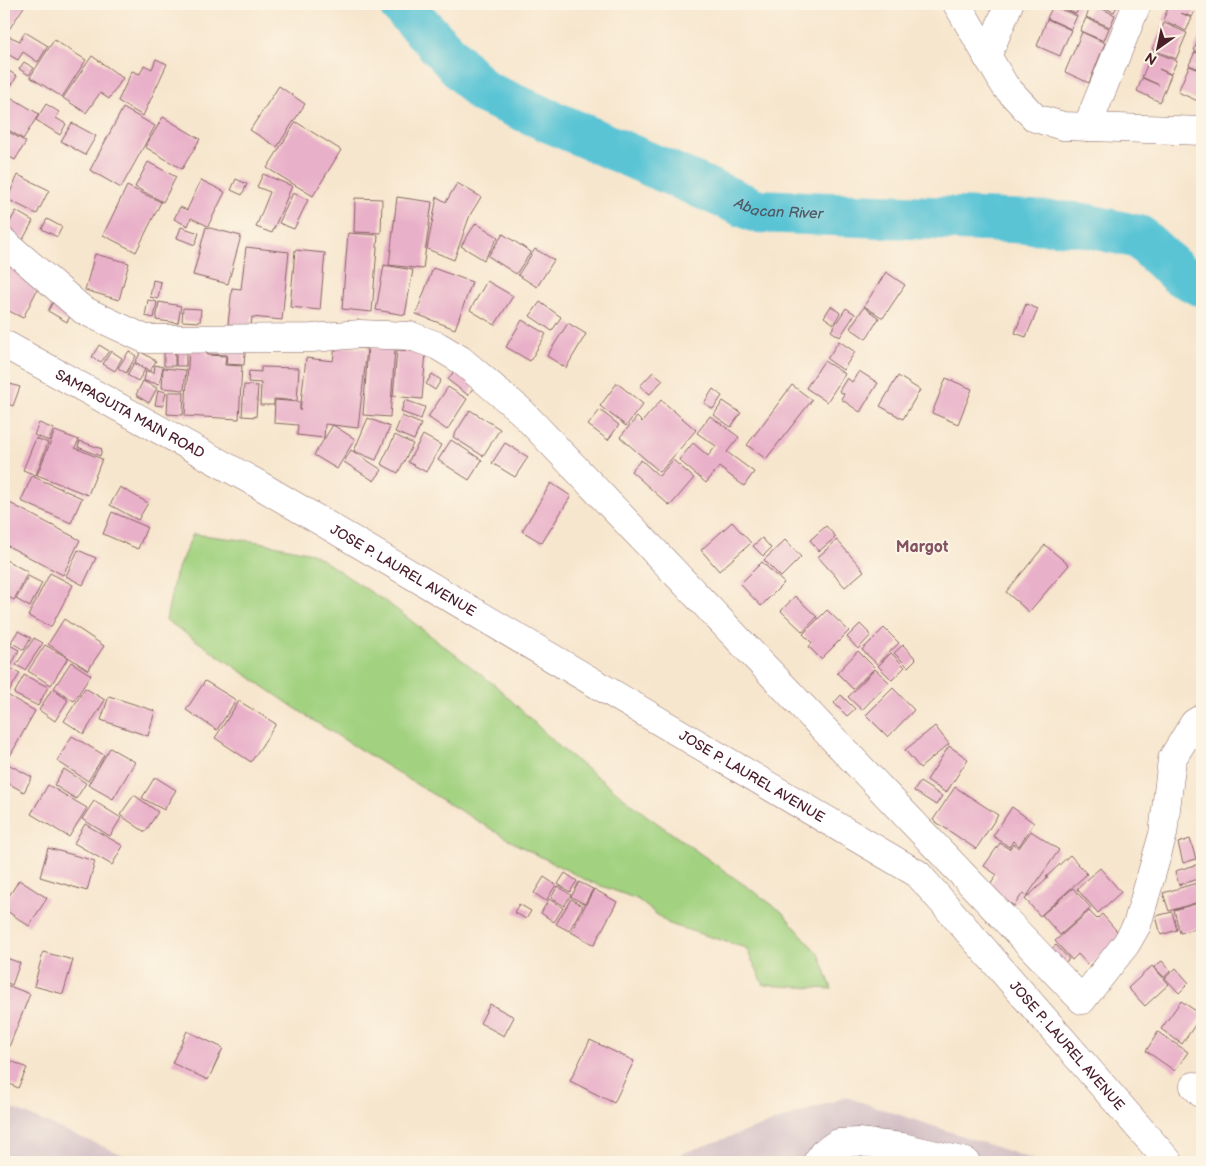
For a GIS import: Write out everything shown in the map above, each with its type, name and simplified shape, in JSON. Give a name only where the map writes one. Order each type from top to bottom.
[{"type":"street","points":[[957,4],[1005,86],[1035,118],[1063,126],[1202,131]]},
{"type":"street","points":[[987,57],[1009,4]]},
{"type":"street","points":[[1087,127],[1137,4]]},
{"type":"street","points":[[4,242],[83,310],[145,339],[312,338],[384,334],[411,336],[438,346],[461,360],[520,411],[1082,1000],[1126,944],[1138,925],[1163,834],[1172,759],[1194,723],[1202,718]]},
{"type":"street","name":"SAMPAGUITA MAIN ROAD","points":[[4,344],[256,482]]},
{"type":"street","name":"JOSE P. LAUREL AVENUE","points":[[256,482],[918,874],[1169,1162]]},
{"type":"street","points":[[817,1162],[823,1152],[838,1143],[858,1142],[902,1147],[966,1162]]},
{"type":"shaded area","points":[[846,1097],[1041,1162],[674,1162],[683,1153]]},
{"type":"shaded area","points":[[4,1105],[140,1162],[4,1162]]},
{"type":"green space","points":[[193,534],[259,542],[312,553],[392,606],[496,686],[563,750],[646,815],[781,911],[820,956],[832,989],[764,985],[746,948],[669,924],[637,899],[588,881],[516,844],[314,721],[166,620],[175,575]]},
{"type":"building","points":[[4,4],[25,5],[8,31],[4,28]]},
{"type":"building","points":[[1052,4],[1080,4],[1076,14]]},
{"type":"building","points":[[1092,4],[1115,15],[1110,27],[1086,17]]},
{"type":"building","points":[[1095,4],[1118,4],[1114,12]]},
{"type":"building","points":[[1170,4],[1198,4],[1192,17],[1181,13],[1192,18],[1186,31],[1163,20]]},
{"type":"building","points":[[1053,6],[1077,16],[1071,29],[1047,18]]},
{"type":"building","points":[[1086,18],[1109,28],[1104,41],[1080,31]]},
{"type":"building","points":[[1047,19],[1071,30],[1060,56],[1037,46]]},
{"type":"building","points":[[1164,23],[1187,33],[1176,59],[1152,49]]},
{"type":"building","points":[[1202,31],[1202,54],[1194,50]]},
{"type":"building","points":[[25,32],[48,46],[38,62],[23,52],[18,60],[4,52],[4,38],[6,35],[20,41]]},
{"type":"building","points":[[1082,32],[1105,43],[1089,83],[1065,72]]},
{"type":"building","points":[[54,40],[86,60],[62,97],[30,77]]},
{"type":"building","points":[[1153,51],[1177,61],[1171,74],[1159,69],[1171,75],[1160,102],[1137,91],[1142,78],[1159,85],[1142,77]]},
{"type":"building","points":[[1195,52],[1202,55],[1202,70],[1189,65]]},
{"type":"building","points":[[92,56],[123,78],[109,99],[100,93],[86,113],[63,98]]},
{"type":"building","points":[[156,59],[167,64],[143,116],[118,101],[132,71],[140,74],[144,65],[152,69]]},
{"type":"building","points":[[24,62],[34,68],[29,75],[19,69]]},
{"type":"building","points":[[1189,66],[1202,71],[1202,103],[1178,92]]},
{"type":"building","points":[[4,68],[17,76],[7,93],[4,91]]},
{"type":"building","points":[[279,86],[305,104],[277,147],[250,130]]},
{"type":"building","points":[[7,95],[39,114],[23,139],[4,127],[4,100]]},
{"type":"building","points":[[46,104],[59,112],[56,118],[66,124],[60,135],[36,120]]},
{"type":"building","points":[[123,108],[155,126],[121,188],[90,170]]},
{"type":"building","points":[[163,117],[200,139],[182,169],[145,147]]},
{"type":"building","points":[[296,122],[341,150],[313,196],[267,168]]},
{"type":"building","points":[[72,123],[96,136],[85,155],[61,141]]},
{"type":"building","points":[[4,129],[26,142],[15,160],[4,154]]},
{"type":"building","points":[[148,162],[176,177],[163,202],[135,187]]},
{"type":"building","points":[[263,174],[292,186],[272,233],[256,227],[270,192],[257,187]]},
{"type":"building","points":[[18,175],[49,190],[37,214],[7,199]]},
{"type":"building","points":[[236,179],[247,184],[242,195],[231,190]]},
{"type":"building","points":[[201,180],[225,192],[208,226],[191,218],[188,226],[174,219],[180,207],[187,210]]},
{"type":"building","points":[[457,183],[481,197],[470,215],[454,260],[427,249],[437,197],[446,202]]},
{"type":"building","points":[[127,186],[161,202],[136,252],[103,235]]},
{"type":"building","points":[[293,193],[308,200],[294,229],[279,223]]},
{"type":"building","points":[[397,197],[432,202],[423,269],[389,265]]},
{"type":"building","points":[[355,198],[382,199],[381,233],[354,232]]},
{"type":"building","points":[[16,211],[33,221],[21,243],[4,233]]},
{"type":"building","points":[[47,219],[62,227],[57,237],[42,229]]},
{"type":"building","points":[[476,223],[498,237],[484,260],[461,246]]},
{"type":"building","points":[[181,227],[199,233],[195,245],[177,238]]},
{"type":"building","points":[[206,227],[241,236],[228,284],[193,275]]},
{"type":"building","points":[[348,233],[378,235],[372,312],[342,309]]},
{"type":"building","points":[[503,234],[531,252],[516,274],[488,256]]},
{"type":"building","points":[[246,247],[289,252],[282,320],[252,317],[251,326],[228,324],[232,288],[241,289]]},
{"type":"building","points":[[535,249],[554,260],[537,287],[518,275]]},
{"type":"building","points":[[295,250],[325,253],[320,310],[290,307]]},
{"type":"building","points":[[95,254],[129,263],[119,300],[85,290]]},
{"type":"building","points":[[9,265],[41,282],[23,318],[9,311],[4,321],[4,275]]},
{"type":"building","points":[[384,265],[413,270],[405,315],[376,310]]},
{"type":"building","points":[[433,268],[472,282],[455,329],[416,314]]},
{"type":"building","points":[[886,272],[905,285],[883,318],[864,306]]},
{"type":"building","points":[[153,280],[161,282],[158,299],[150,297]]},
{"type":"building","points":[[487,281],[513,296],[495,325],[470,310]]},
{"type":"building","points":[[55,298],[74,309],[67,322],[48,311]]},
{"type":"building","points":[[148,300],[157,302],[154,318],[145,316]]},
{"type":"building","points":[[159,302],[181,306],[178,323],[156,320]]},
{"type":"building","points":[[540,302],[561,317],[552,331],[530,316]]},
{"type":"building","points":[[1026,304],[1038,309],[1026,337],[1015,333]]},
{"type":"building","points":[[831,306],[840,313],[834,324],[824,317]]},
{"type":"building","points":[[864,307],[879,318],[866,339],[850,328]]},
{"type":"building","points":[[183,308],[201,309],[200,322],[182,321]]},
{"type":"building","points":[[846,308],[855,314],[840,337],[831,331]]},
{"type":"building","points":[[522,320],[546,334],[530,361],[506,347]]},
{"type":"building","points":[[568,323],[586,334],[566,368],[547,356]]},
{"type":"building","points":[[209,340],[246,343],[244,365],[226,364],[227,355],[208,354]]},
{"type":"building","points":[[839,341],[855,352],[843,370],[827,359]]},
{"type":"building","points":[[99,345],[109,351],[101,362],[92,357]]},
{"type":"building","points":[[335,346],[367,349],[358,428],[325,424],[324,438],[297,435],[298,425],[274,423],[275,400],[300,402],[300,411],[306,358],[333,361]]},
{"type":"building","points":[[368,347],[395,349],[390,417],[363,415]]},
{"type":"building","points":[[189,348],[207,349],[207,355],[226,356],[225,365],[242,366],[239,419],[185,416]]},
{"type":"building","points":[[164,349],[175,349],[175,366],[164,366]]},
{"type":"building","points":[[176,349],[186,349],[186,366],[176,366]]},
{"type":"building","points":[[397,350],[426,352],[422,399],[393,396]]},
{"type":"building","points":[[111,351],[122,358],[115,371],[103,364]]},
{"type":"building","points":[[129,351],[136,356],[126,373],[118,368]]},
{"type":"building","points":[[141,352],[156,361],[150,371],[135,362]]},
{"type":"building","points":[[824,361],[845,374],[827,402],[806,388]]},
{"type":"building","points":[[134,363],[145,370],[138,381],[127,375]]},
{"type":"building","points":[[155,365],[163,367],[159,384],[144,381],[146,371],[154,373]]},
{"type":"building","points":[[458,365],[479,380],[468,395],[448,380]]},
{"type":"building","points":[[261,367],[299,368],[297,401],[274,399],[274,405],[260,405],[261,383],[248,382],[249,371],[261,372]]},
{"type":"building","points":[[163,368],[186,370],[184,390],[162,388]]},
{"type":"building","points":[[859,371],[878,383],[860,412],[841,399],[844,394],[839,391],[847,378],[852,382]]},
{"type":"building","points":[[653,372],[663,380],[650,394],[640,386]]},
{"type":"building","points":[[432,374],[441,380],[435,390],[426,384]]},
{"type":"building","points":[[898,376],[920,390],[903,419],[880,406]]},
{"type":"building","points":[[946,378],[972,389],[958,424],[932,413]]},
{"type":"building","points":[[143,381],[157,388],[149,403],[136,395]]},
{"type":"building","points":[[4,382],[20,387],[13,406],[4,402]]},
{"type":"building","points":[[617,383],[643,404],[626,426],[600,406]]},
{"type":"building","points":[[244,385],[258,386],[256,417],[242,416]]},
{"type":"building","points":[[792,385],[812,400],[766,459],[747,445]]},
{"type":"building","points":[[448,387],[467,399],[447,430],[428,417]]},
{"type":"building","points":[[713,389],[722,396],[713,409],[704,403]]},
{"type":"building","points":[[158,390],[166,392],[163,406],[155,405]]},
{"type":"building","points":[[168,392],[184,392],[183,415],[167,414]]},
{"type":"building","points":[[405,400],[425,407],[421,419],[401,412]]},
{"type":"building","points":[[661,400],[696,430],[660,472],[620,437],[637,417],[642,422]]},
{"type":"building","points":[[723,401],[741,413],[731,427],[714,415]]},
{"type":"building","points":[[470,410],[500,429],[483,456],[453,437]]},
{"type":"building","points":[[600,410],[619,425],[608,440],[588,425]]},
{"type":"building","points":[[402,416],[421,424],[414,440],[395,432]]},
{"type":"building","points":[[710,416],[739,437],[727,452],[754,472],[744,486],[719,467],[706,483],[679,460],[693,443],[708,456],[716,446],[697,433]]},
{"type":"building","points":[[368,418],[390,427],[376,460],[354,451]]},
{"type":"building","points":[[39,423],[54,429],[49,441],[34,435]]},
{"type":"building","points":[[333,425],[355,439],[337,469],[314,455]]},
{"type":"building","points":[[55,431],[79,440],[75,448],[102,459],[88,495],[37,475]]},
{"type":"building","points":[[395,435],[413,444],[398,473],[381,464]]},
{"type":"building","points":[[423,435],[441,445],[426,472],[408,462]]},
{"type":"building","points":[[36,438],[48,443],[36,475],[23,470]]},
{"type":"building","points":[[451,440],[482,460],[469,480],[438,460]]},
{"type":"building","points":[[80,441],[102,449],[100,456],[78,447]]},
{"type":"building","points":[[505,443],[528,457],[515,477],[492,463]]},
{"type":"building","points":[[351,450],[382,470],[374,481],[344,462]]},
{"type":"building","points":[[641,460],[659,476],[673,460],[694,478],[670,506],[631,471]]},
{"type":"building","points":[[32,476],[82,498],[71,523],[21,501]]},
{"type":"building","points":[[551,483],[571,496],[542,543],[522,531]]},
{"type":"building","points":[[120,487],[148,503],[138,520],[110,505]]},
{"type":"building","points":[[4,500],[80,540],[63,575],[4,544]]},
{"type":"building","points":[[112,512],[147,527],[138,549],[103,534]]},
{"type":"building","points":[[732,522],[751,543],[719,571],[701,550]]},
{"type":"building","points":[[826,526],[836,537],[819,551],[810,540]]},
{"type":"building","points":[[762,538],[771,548],[763,556],[753,546]]},
{"type":"building","points":[[785,540],[801,557],[781,577],[764,560]]},
{"type":"building","points":[[837,540],[864,571],[845,587],[818,557]]},
{"type":"building","points":[[1045,545],[1069,565],[1029,612],[1006,592]]},
{"type":"building","points":[[78,550],[96,558],[83,585],[66,576]]},
{"type":"building","points":[[4,559],[28,572],[14,600],[4,595]]},
{"type":"building","points":[[762,562],[784,583],[761,606],[740,584]]},
{"type":"building","points":[[50,573],[73,585],[51,627],[28,616]]},
{"type":"building","points":[[28,576],[42,583],[30,607],[16,599]]},
{"type":"building","points":[[795,596],[817,617],[803,632],[781,611]]},
{"type":"building","points":[[827,610],[849,631],[821,659],[809,647],[812,643],[803,634]]},
{"type":"building","points":[[64,619],[104,646],[88,670],[48,644]]},
{"type":"building","points":[[860,624],[871,635],[858,649],[847,637]]},
{"type":"building","points":[[884,628],[899,643],[877,664],[862,650]]},
{"type":"building","points":[[18,631],[31,638],[24,650],[11,642]]},
{"type":"building","points":[[34,638],[43,643],[25,670],[16,665]]},
{"type":"building","points":[[4,642],[19,650],[11,666],[4,662]]},
{"type":"building","points":[[45,645],[68,658],[51,685],[28,671]]},
{"type":"building","points":[[903,645],[916,659],[908,667],[894,653]]},
{"type":"building","points":[[858,651],[875,668],[853,689],[837,673]]},
{"type":"building","points":[[891,653],[905,667],[892,680],[878,666]]},
{"type":"building","points":[[71,662],[91,675],[74,701],[54,688]]},
{"type":"building","points":[[4,665],[20,673],[9,692],[4,689]]},
{"type":"building","points":[[875,669],[889,682],[862,710],[848,697]]},
{"type":"building","points":[[24,675],[48,687],[38,706],[14,694]]},
{"type":"building","points":[[205,681],[236,700],[217,730],[186,710]]},
{"type":"building","points":[[85,688],[105,700],[84,734],[64,721]]},
{"type":"building","points":[[893,688],[914,710],[888,737],[866,715]]},
{"type":"building","points":[[52,689],[68,700],[55,721],[39,710]]},
{"type":"building","points":[[4,693],[35,711],[10,756],[4,753]]},
{"type":"building","points":[[841,695],[855,709],[847,716],[834,703]]},
{"type":"building","points":[[109,696],[155,711],[148,736],[101,720]]},
{"type":"building","points":[[239,701],[276,724],[251,762],[215,738]]},
{"type":"building","points":[[935,726],[949,744],[920,768],[905,750]]},
{"type":"building","points":[[72,736],[104,755],[88,781],[57,761]]},
{"type":"building","points":[[949,746],[968,759],[946,793],[927,780]]},
{"type":"building","points":[[110,748],[135,762],[113,799],[88,785]]},
{"type":"building","points":[[6,763],[32,777],[24,792],[4,781]]},
{"type":"building","points":[[64,769],[86,783],[76,799],[54,785]]},
{"type":"building","points":[[155,777],[176,790],[164,810],[142,798]]},
{"type":"building","points":[[920,782],[942,796],[936,805],[914,791]]},
{"type":"building","points":[[48,785],[87,808],[69,837],[31,814]]},
{"type":"building","points":[[955,787],[998,815],[976,849],[933,820]]},
{"type":"building","points":[[134,795],[158,812],[145,832],[120,815]]},
{"type":"building","points":[[94,801],[121,818],[110,836],[82,819]]},
{"type":"building","points":[[1012,807],[1034,823],[1019,846],[1013,841],[1009,847],[993,836]]},
{"type":"building","points":[[85,824],[123,846],[112,865],[74,843]]},
{"type":"building","points":[[1031,831],[1059,850],[1027,896],[1023,893],[1014,906],[988,888],[997,875],[984,866],[1000,843],[1009,849],[1013,844],[1019,848]]},
{"type":"building","points":[[1190,839],[1196,859],[1183,863],[1178,843]]},
{"type":"building","points":[[48,848],[95,861],[87,891],[40,877]]},
{"type":"building","points":[[1070,855],[1087,874],[1040,916],[1025,899]]},
{"type":"building","points":[[1199,864],[1202,878],[1179,885],[1175,871]]},
{"type":"building","points":[[1100,868],[1121,892],[1098,913],[1077,889]]},
{"type":"building","points":[[565,873],[577,881],[570,892],[558,884]]},
{"type":"building","points":[[544,877],[556,885],[546,901],[534,893]]},
{"type":"building","points":[[19,880],[47,898],[29,926],[4,909],[4,904]]},
{"type":"building","points":[[579,882],[593,889],[585,904],[571,897]]},
{"type":"building","points":[[1200,882],[1202,901],[1169,911],[1163,893]]},
{"type":"building","points":[[558,886],[571,895],[564,906],[551,898]]},
{"type":"building","points":[[1073,888],[1091,908],[1060,935],[1042,915]]},
{"type":"building","points":[[594,889],[617,902],[594,945],[571,932]]},
{"type":"building","points":[[549,899],[563,908],[554,922],[541,913]]},
{"type":"building","points":[[571,899],[583,906],[569,931],[556,924]]},
{"type":"building","points":[[1202,902],[1202,927],[1180,933],[1174,910]]},
{"type":"building","points":[[519,904],[531,911],[526,919],[514,912]]},
{"type":"building","points":[[1089,911],[1097,919],[1102,914],[1122,937],[1089,966],[1078,954],[1072,960],[1055,941]]},
{"type":"building","points":[[1172,912],[1177,930],[1161,935],[1156,916]]},
{"type":"building","points":[[1056,945],[1069,959],[1058,969],[1046,954]]},
{"type":"building","points":[[43,952],[73,960],[63,994],[34,986]]},
{"type":"building","points":[[4,957],[20,963],[12,985],[4,981]]},
{"type":"building","points":[[1162,961],[1171,971],[1164,977],[1154,967]]},
{"type":"building","points":[[1152,966],[1169,984],[1145,1006],[1128,988]]},
{"type":"building","points":[[1176,968],[1189,983],[1179,993],[1165,978]]},
{"type":"building","points":[[4,984],[30,994],[9,1047],[4,1045]]},
{"type":"building","points":[[1181,1001],[1202,1015],[1182,1044],[1161,1029]]},
{"type":"building","points":[[490,1004],[514,1017],[504,1036],[480,1023]]},
{"type":"building","points":[[187,1031],[223,1048],[208,1080],[172,1063]]},
{"type":"building","points":[[1158,1032],[1188,1052],[1175,1071],[1146,1051]]},
{"type":"building","points":[[590,1040],[634,1061],[614,1103],[570,1081]]},
{"type":"building","points":[[7,1059],[27,1068],[18,1088],[4,1081],[4,1065]]},
{"type":"waterway","name":"Abacan River","points":[[400,4],[483,92],[757,211],[1079,224],[1139,237],[1179,274],[1202,285]]},
{"type":"district","name":"Margot","points":[[922,547]]}]
